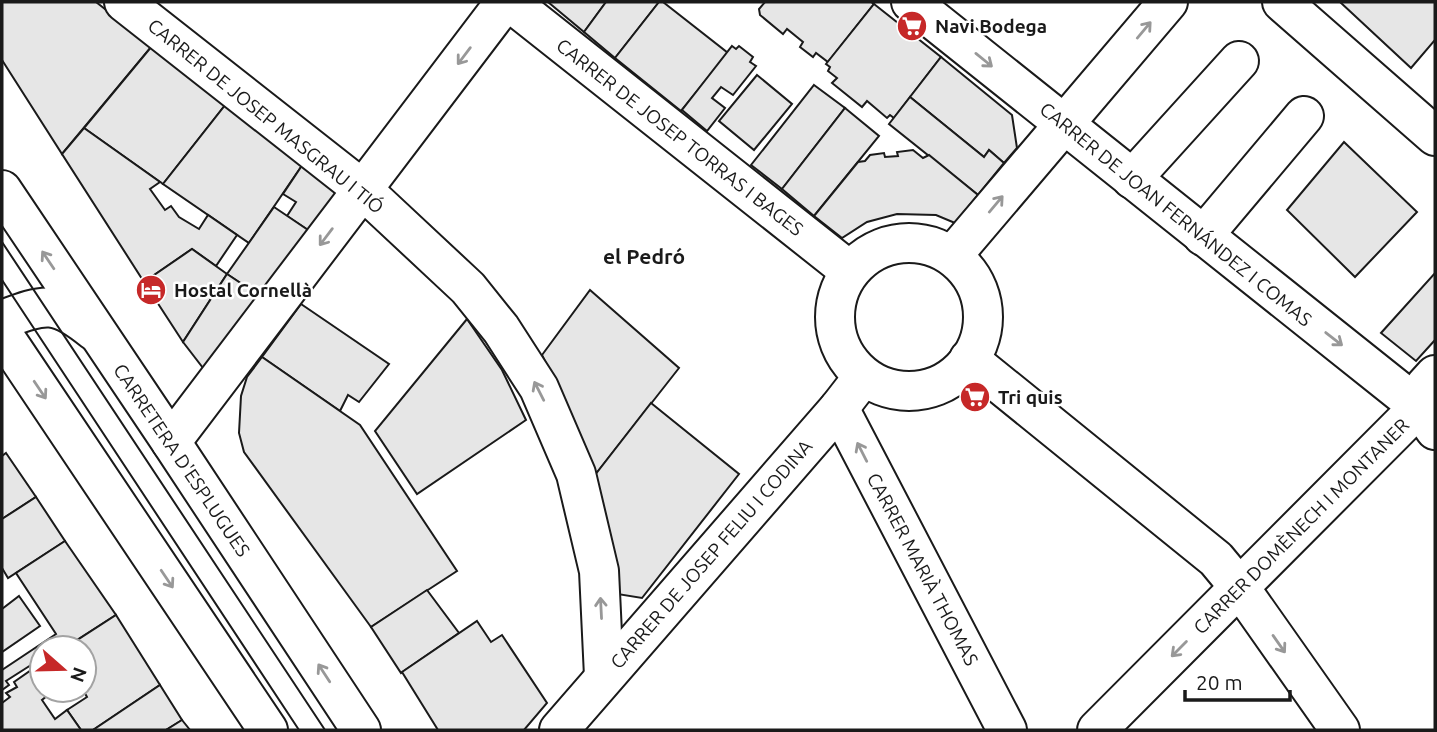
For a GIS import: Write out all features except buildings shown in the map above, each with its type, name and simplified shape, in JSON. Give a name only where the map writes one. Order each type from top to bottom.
[{"type":"street","name":"CARRER DE JOSEP MASGRAU I TIÓ","points":[[124,2],[362,189],[468,288],[501,329],[539,388],[576,474],[599,571],[604,676]]},
{"type":"street","points":[[171,442],[362,189],[508,2]]},
{"type":"street","name":"CARRER DE JOSEP TORRAS I BAGES","points":[[508,2],[850,271]]},
{"type":"street","name":"CARRER DE JOAN FERNÁNDEZ I COMAS","points":[[911,2],[1203,236],[1430,398]]},
{"type":"street","points":[[952,256],[1168,2]]},
{"type":"street","points":[[1282,2],[1435,136]]},
{"type":"street","points":[[1132,179],[1239,61]]},
{"type":"street","points":[[1203,236],[1304,117]]},
{"type":"street","name":"CARRETERA D'ESPLUGUES","points":[[2,190],[361,730]]},
{"type":"street","points":[[915,242],[934,246],[952,256],[968,271],[979,291],[983,312],[981,334],[960,372],[943,383],[923,390],[902,392],[881,387],[863,377],[848,361],[838,342],[834,320],[836,298],[850,271],[876,250],[894,243],[915,242]]},
{"type":"street","points":[[2,320],[34,308],[56,308],[71,313],[98,335]]},
{"type":"street","points":[[2,333],[268,730]]},
{"type":"street","points":[[969,359],[1216,559],[1240,588],[1340,730]]},
{"type":"street","name":"CARRER DE JOSEP FELIU I CODINA","points":[[559,730],[863,377]]},
{"type":"street","name":"CARRER DOMÈNECH I MONTANER","points":[[1097,730],[1430,398]]},
{"type":"street","name":"CARRER MARIÀ THOMAS","points":[[839,408],[1007,730]]},
{"type":"tram line","points":[[2,242],[325,730]]},
{"type":"tram line","points":[[2,280],[299,730]]},
{"type":"place","name":"Navi Bodega","points":[[912,26]]},
{"type":"place","name":"Hostal Cornellà","points":[[151,290]]},
{"type":"place","name":"Tri quis","points":[[975,397]]},
{"type":"district","name":"el Pedró","points":[[644,257]]}]
